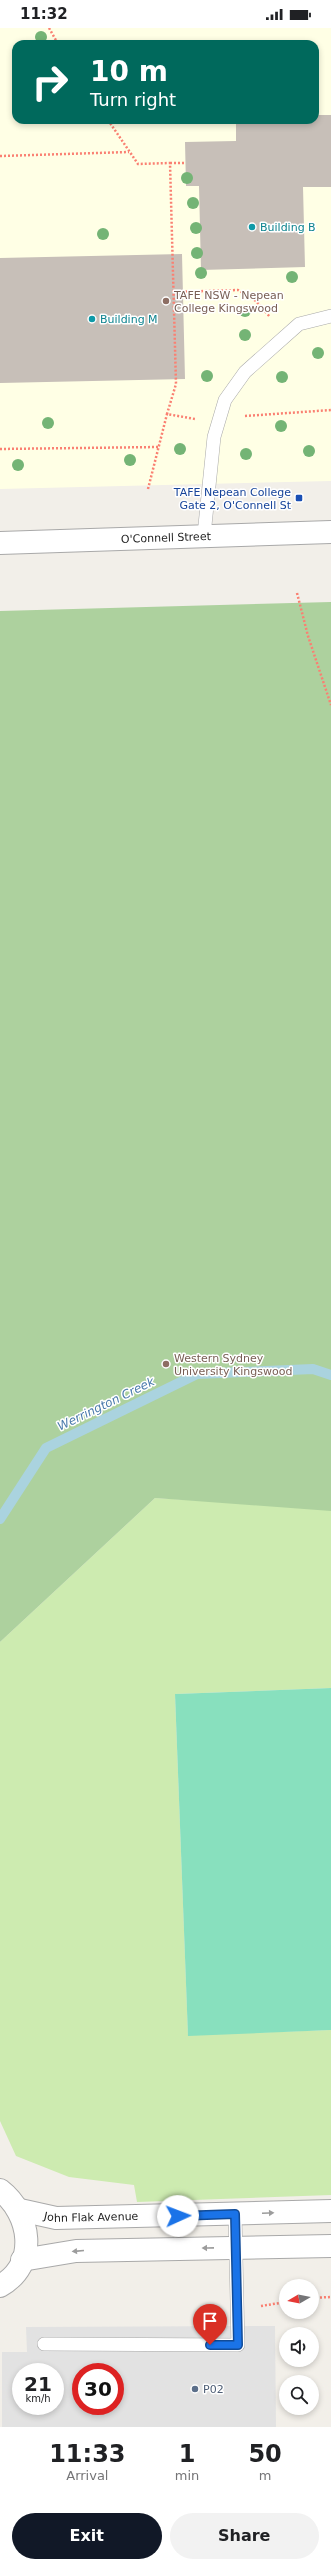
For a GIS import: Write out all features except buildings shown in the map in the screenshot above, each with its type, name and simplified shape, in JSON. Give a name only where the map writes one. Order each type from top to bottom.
[{"type":"street","name":"O'Connell Street","points":[[0,543],[204,535],[331,532]]},
{"type":"street","points":[[0,2190],[20,2210],[26,2226],[26,2238],[22,2260],[15,2273],[0,2286]]},
{"type":"street","name":"John Flak Avenue","points":[[20,2210],[56,2218],[331,2211]]},
{"type":"street","points":[[22,2260],[76,2251],[331,2246]]},
{"type":"lane","points":[[204,535],[214,437],[225,400],[245,372],[299,324],[331,316]]},
{"type":"lane","points":[[44,2344],[238,2345],[237,2248],[235,2214]]},
{"type":"path","points":[[49,28],[56,40]]},
{"type":"path","points":[[111,124],[138,164],[186,163]]},
{"type":"path","points":[[0,156],[130,152]]},
{"type":"path","points":[[148,489],[176,384],[170,163]]},
{"type":"path","points":[[174,292],[238,290],[256,301],[274,322]]},
{"type":"path","points":[[242,416],[331,410]]},
{"type":"path","points":[[167,414],[199,419]]},
{"type":"path","points":[[0,449],[158,447]]},
{"type":"path","points":[[297,593],[308,636],[331,706]]},
{"type":"path","points":[[319,2298],[331,2297]]},
{"type":"path","points":[[255,2306],[279,2303]]},
{"type":"shaded area","name":"TAFE NSW - Nepean College Kingswood","points":[[0,28],[331,28],[331,481],[0,489]]},
{"type":"shaded area","name":"P02","points":[[275,2326],[276,2427],[2,2427],[2,2352],[27,2352],[26,2327]]},
{"type":"green space","points":[[331,602],[331,1511],[155,1498],[0,1642],[0,611]]},
{"type":"green space","points":[[155,1498],[331,1508],[331,1688],[175,1694],[188,2035],[331,2030],[331,2195],[137,2202],[134,2185],[69,2177],[16,2156],[0,2121],[0,1642]]},
{"type":"green space","points":[[331,1688],[331,2030],[188,2036],[175,1694]]},
{"type":"waterway","name":"Werrington Creek","points":[[0,1519],[46,1448],[197,1374],[313,1369],[331,1375]]},
{"type":"place","name":"Building B","points":[[252,227]]},
{"type":"place","name":"TAFE NSW - Nepean College Kingswood","points":[[166,301]]},
{"type":"place","name":"Building M","points":[[92,319]]},
{"type":"place","name":"TAFE Nepean College Gate 2, O'Connell St","points":[[299,498]]},
{"type":"place","name":"Western Sydney University Kingswood","points":[[166,1364]]},
{"type":"place","name":"P02","points":[[195,2389]]},
{"type":"route","points":[[178,2216],[235,2214],[237,2248],[238,2345],[210,2345]]}]
